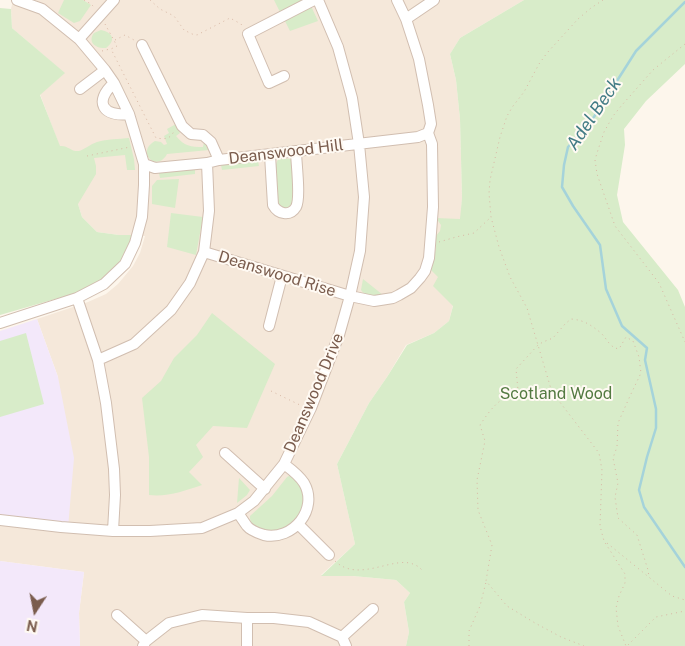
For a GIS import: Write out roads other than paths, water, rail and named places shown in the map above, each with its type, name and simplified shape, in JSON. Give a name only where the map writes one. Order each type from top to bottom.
[{"type":"street","points":[[0,322],[77,298],[104,284],[125,264],[135,243],[142,217],[144,164],[129,114],[114,84],[79,38],[42,9],[17,0]]},
{"type":"street","points":[[79,38],[114,0]]},
{"type":"street","points":[[284,76],[269,83],[248,34],[314,0]]},
{"type":"street","name":"Deanswood Drive","points":[[0,520],[113,531],[202,528],[238,513],[254,501],[284,464],[310,409],[339,335],[360,251],[364,197],[352,98],[338,48],[318,0]]},
{"type":"street","name":"Deanswood Rise","points":[[204,252],[350,296],[374,301],[393,298],[406,291],[415,284],[425,271],[429,258],[433,206],[432,144],[428,133],[431,124],[419,59],[406,19],[397,0]]},
{"type":"street","points":[[406,19],[434,0]]},
{"type":"street","points":[[142,45],[182,126],[191,134],[203,135],[211,142],[219,160]]},
{"type":"street","points":[[80,89],[105,70]]},
{"type":"street","points":[[114,84],[107,89],[104,95],[104,108],[112,114],[129,114]]},
{"type":"street","name":"Deanswood Hill","points":[[144,164],[155,168],[207,163],[219,160],[418,137],[428,133]]},
{"type":"street","points":[[270,155],[274,205],[278,211],[285,213],[293,211],[297,204],[296,151]]},
{"type":"street","points":[[98,360],[134,344],[172,310],[190,283],[204,252],[209,211],[207,163]]},
{"type":"street","points":[[269,326],[282,276]]},
{"type":"street","points":[[77,298],[98,360],[106,403],[114,469],[113,531]]},
{"type":"street","points":[[225,453],[265,489]]},
{"type":"street","points":[[238,513],[248,527],[258,533],[270,536],[294,529],[302,520],[307,508],[308,496],[298,474],[284,464]]},
{"type":"street","points":[[298,524],[329,555]]},
{"type":"street","points":[[117,615],[145,644],[169,623],[202,615],[274,618],[309,622],[344,641],[373,609]]},
{"type":"street","points":[[247,618],[247,646]]},
{"type":"waterway","name":"Adel Beck","points":[[685,2],[636,51],[592,120],[568,147],[562,187],[600,245],[606,289],[622,326],[647,348],[645,360],[656,409],[656,428],[639,490],[644,507],[685,567]]},
{"type":"park label","name":"Scotland Wood","points":[[556,394]]}]
